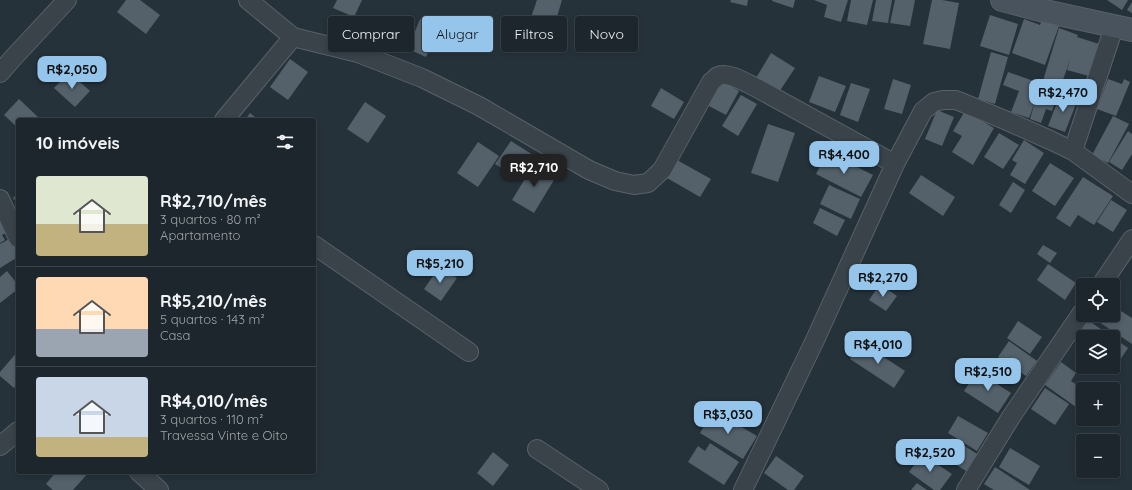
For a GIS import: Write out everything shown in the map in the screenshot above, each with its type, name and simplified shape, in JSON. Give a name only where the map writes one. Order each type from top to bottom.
[{"type":"street","points":[[0,74],[67,0]]},
{"type":"street","points":[[248,0],[293,37],[358,53],[422,78],[479,106],[589,170],[615,181],[634,185],[648,183],[662,170],[711,82],[718,76],[725,75],[734,77],[757,88],[895,164]]},
{"type":"street","points":[[1002,0],[1123,28],[1073,151]]},
{"type":"street","points":[[226,118],[293,37]]},
{"type":"street","points":[[743,490],[815,340],[895,164],[923,111],[934,102],[956,100],[1073,151],[1132,194]]},
{"type":"street","points":[[0,199],[16,234]]},
{"type":"street","points":[[1106,278],[1132,239]]},
{"type":"street","points":[[316,246],[469,352]]},
{"type":"street","points":[[966,490],[1010,417],[1076,321]]},
{"type":"street","points":[[0,446],[16,433]]},
{"type":"street","points":[[537,448],[599,490]]},
{"type":"street","points":[[141,474],[159,490]]},
{"type":"building","points":[[126,0],[140,0],[160,15],[146,34],[117,12]]},
{"type":"building","points":[[337,0],[362,0],[354,16],[333,8]]},
{"type":"building","points":[[537,0],[562,0],[557,16],[531,16]]},
{"type":"building","points":[[731,0],[748,0],[747,6],[730,2]]},
{"type":"building","points":[[772,0],[795,0],[793,8]]},
{"type":"building","points":[[814,0],[848,0],[841,22],[824,17],[827,5]]},
{"type":"building","points":[[851,0],[873,0],[867,25],[847,21]]},
{"type":"building","points":[[876,0],[892,0],[888,23],[872,21]]},
{"type":"building","points":[[895,0],[915,0],[910,26],[890,23]]},
{"type":"building","points":[[932,0],[959,3],[950,49],[923,44]]},
{"type":"building","points":[[1107,0],[1128,0],[1122,10]]},
{"type":"building","points":[[1132,2],[1132,13],[1127,10]]},
{"type":"building","points":[[990,15],[1018,24],[1009,55],[980,46]]},
{"type":"building","points":[[420,19],[422,20],[422,52],[428,52],[426,57],[414,52],[414,34]]},
{"type":"building","points":[[1024,19],[1040,25],[1042,20],[1059,26],[1045,65],[1012,53]]},
{"type":"building","points":[[1059,28],[1078,35],[1077,37],[1099,44],[1089,76],[1067,70],[1071,57],[1052,111],[1046,109],[1041,123],[1030,119],[1035,102],[1029,118],[1011,112],[1019,91],[1003,85],[1008,72],[1042,84]]},
{"type":"building","points":[[991,52],[1008,57],[995,104],[978,99]]},
{"type":"building","points":[[771,53],[795,68],[779,92],[756,78]]},
{"type":"building","points":[[290,59],[308,72],[288,100],[270,87]]},
{"type":"building","points":[[69,72],[90,91],[75,107],[54,88]]},
{"type":"building","points":[[819,76],[846,86],[835,112],[809,102]]},
{"type":"building","points":[[893,79],[911,85],[902,114],[884,109]]},
{"type":"building","points":[[1108,79],[1122,84],[1124,79],[1130,82],[1116,116],[1097,109]]},
{"type":"building","points":[[721,80],[739,91],[726,115],[707,105]]},
{"type":"building","points":[[851,83],[870,89],[858,122],[840,115]]},
{"type":"building","points":[[661,88],[684,102],[674,119],[651,106]]},
{"type":"building","points":[[741,95],[757,104],[738,136],[722,126]]},
{"type":"building","points":[[1060,95],[1071,99],[1072,97],[1078,99],[1065,132],[1048,126]]},
{"type":"building","points":[[19,99],[38,117],[16,118],[16,126],[4,115]]},
{"type":"building","points":[[365,102],[386,116],[368,143],[347,129]]},
{"type":"building","points":[[937,110],[954,117],[942,146],[925,139]]},
{"type":"building","points":[[965,111],[994,128],[973,165],[952,152],[962,136],[953,131]]},
{"type":"building","points":[[250,113],[256,118],[246,118]]},
{"type":"building","points":[[1113,116],[1129,124],[1108,163],[1092,155]]},
{"type":"building","points":[[768,124],[795,133],[778,182],[751,173]]},
{"type":"building","points":[[1128,131],[1132,134],[1132,154],[1122,170],[1109,162]]},
{"type":"building","points":[[999,133],[1019,145],[1003,169],[984,157]]},
{"type":"building","points":[[1024,140],[1044,153],[1025,184],[1010,175],[1017,163],[1012,160]]},
{"type":"building","points":[[511,141],[533,155],[517,178],[495,164]]},
{"type":"building","points":[[478,142],[499,156],[478,187],[457,173]]},
{"type":"building","points":[[827,152],[873,175],[861,197],[816,174]]},
{"type":"building","points":[[677,160],[711,179],[700,197],[667,178]]},
{"type":"building","points":[[535,162],[557,175],[534,213],[512,200]]},
{"type":"building","points":[[1050,163],[1074,178],[1055,206],[1032,191]]},
{"type":"building","points":[[921,175],[955,197],[943,216],[909,193]]},
{"type":"building","points":[[1083,177],[1113,196],[1094,225],[1078,215],[1070,227],[1056,218]]},
{"type":"building","points":[[1013,182],[1025,190],[1011,213],[999,205]]},
{"type":"building","points":[[829,185],[860,199],[851,219],[820,204]]},
{"type":"building","points":[[1111,200],[1127,210],[1113,232],[1097,222]]},
{"type":"building","points":[[820,208],[845,220],[837,236],[813,223]]},
{"type":"building","points":[[3,219],[10,231],[2,235],[5,240],[0,243],[0,221]]},
{"type":"building","points":[[11,238],[16,247],[16,258],[0,268],[0,244]]},
{"type":"building","points":[[1043,245],[1057,253],[1050,263],[1037,254]]},
{"type":"building","points":[[1048,264],[1076,283],[1065,300],[1037,280]]},
{"type":"building","points":[[440,266],[457,278],[441,301],[424,289]]},
{"type":"building","points":[[7,271],[16,282],[16,291],[0,303],[0,277]]},
{"type":"building","points":[[880,284],[897,296],[886,311],[869,300]]},
{"type":"building","points":[[1120,310],[1132,318],[1132,344],[1120,336],[1120,330],[1111,330],[1099,322],[1120,322]]},
{"type":"building","points":[[1018,321],[1042,337],[1030,354],[1007,338]]},
{"type":"building","points":[[1082,322],[1091,322],[1102,330],[1076,330]]},
{"type":"building","points":[[1076,330],[1076,339],[1072,336]]},
{"type":"building","points":[[1009,341],[1037,361],[1026,376],[998,357]]},
{"type":"building","points":[[861,342],[905,371],[894,388],[850,359]]},
{"type":"building","points":[[1120,343],[1128,348],[1120,360]]},
{"type":"building","points":[[16,353],[16,386],[14,388],[0,376],[0,372]]},
{"type":"building","points":[[1061,362],[1076,373],[1071,381],[1076,384],[1076,407],[1045,385]]},
{"type":"building","points":[[977,371],[1011,393],[998,413],[964,391]]},
{"type":"building","points":[[1045,388],[1069,404],[1055,425],[1031,409]]},
{"type":"building","points":[[713,410],[757,436],[743,459],[700,433]]},
{"type":"building","points":[[958,416],[988,433],[977,451],[948,433]]},
{"type":"building","points":[[952,438],[977,454],[966,471],[941,455]]},
{"type":"building","points":[[710,443],[739,462],[724,485],[688,462],[698,446],[705,451]]},
{"type":"building","points":[[1010,448],[1040,466],[1029,485],[999,467]]},
{"type":"building","points":[[493,452],[509,465],[493,486],[477,473]]},
{"type":"building","points":[[922,454],[952,474],[940,490],[934,490],[909,472]]},
{"type":"building","points":[[776,456],[804,476],[794,490],[788,490],[764,473]]},
{"type":"building","points":[[995,467],[1030,490],[994,490],[984,484]]},
{"type":"building","points":[[54,474],[87,474],[73,490],[53,490],[46,484]]},
{"type":"building","points":[[917,483],[927,490],[911,490]]}]
